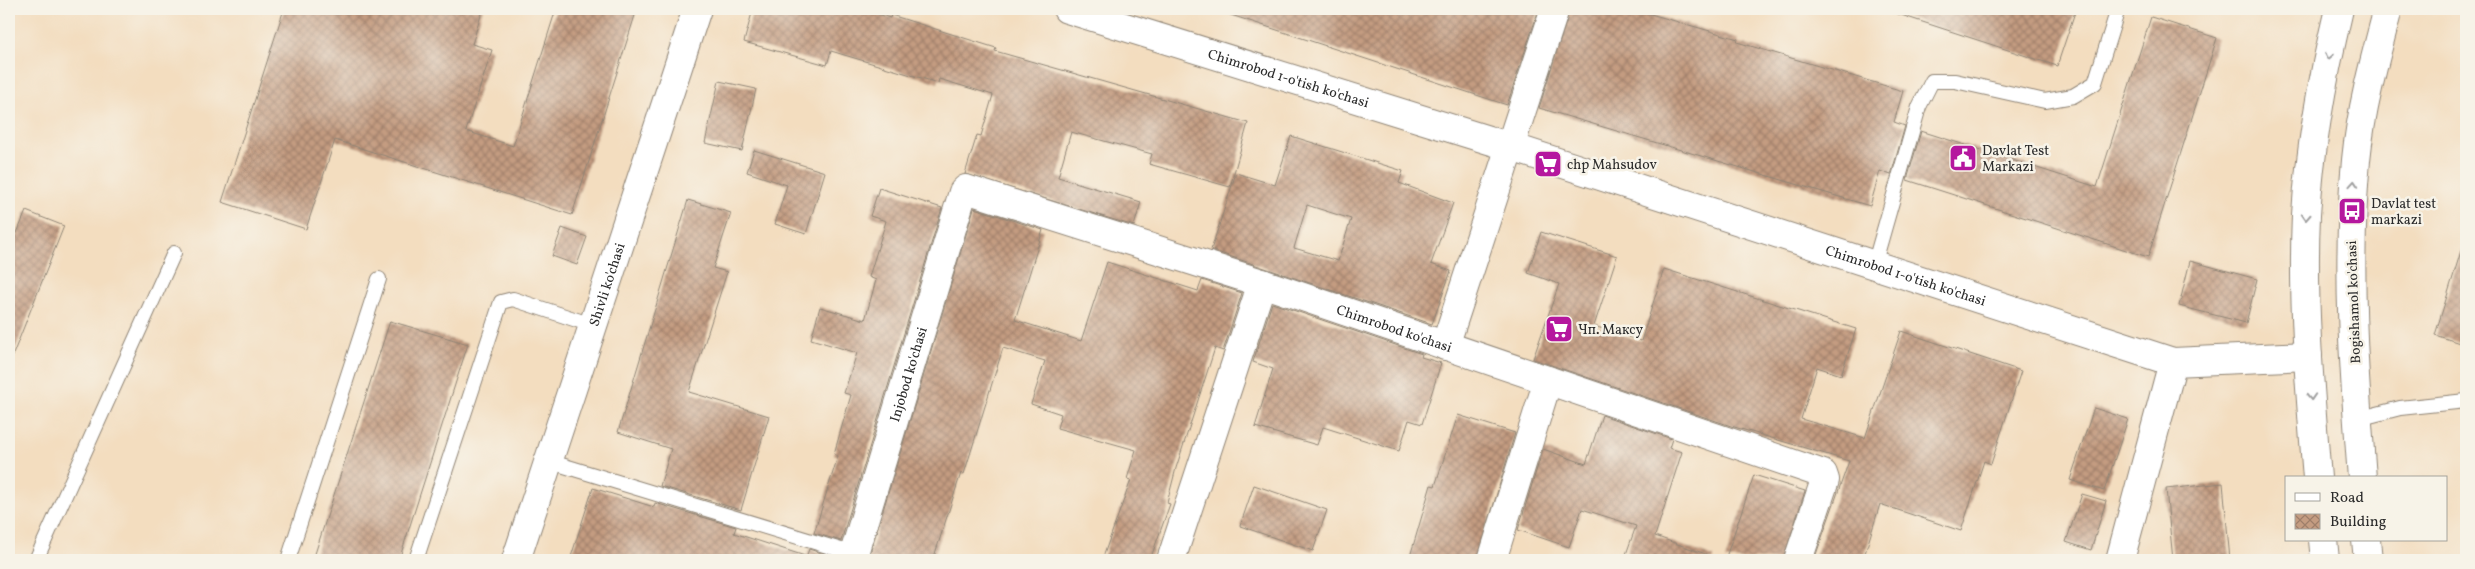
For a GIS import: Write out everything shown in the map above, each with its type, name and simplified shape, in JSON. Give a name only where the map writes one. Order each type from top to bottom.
[{"type":"street","name":"Shivli ko'chasi","points":[[516,560],[697,9]]},
{"type":"street","name":"Chimrobod 1-o'tish ko'chasi","points":[[1067,9],[1511,147],[2173,362],[2308,356]]},
{"type":"street","points":[[1445,346],[1555,9]]},
{"type":"street","points":[[2318,476],[2308,356],[2305,263],[2306,214],[2318,119],[2339,9]]},
{"type":"street","name":"Bogishamol ko'chasi","points":[[2362,476],[2351,264],[2353,202],[2361,124],[2388,9]]},
{"type":"street","name":"Chimrobod ko'chasi","points":[[964,190],[1262,283],[1823,474],[1825,480],[1798,560]]},
{"type":"street","name":"Injobod ko'chasi","points":[[853,557],[964,190]]},
{"type":"street","points":[[1171,560],[1262,283]]},
{"type":"street","points":[[2122,558],[2173,362]]},
{"type":"street","points":[[1492,560],[1548,380]]},
{"type":"street","points":[[2323,542],[2325,560]]},
{"type":"street","points":[[2366,542],[2368,560]]},
{"type":"lane","points":[[1874,265],[1919,107],[1932,81],[1955,81],[2045,101],[2073,96],[2095,83],[2118,9]]},
{"type":"lane","points":[[36,560],[174,253]]},
{"type":"lane","points":[[288,560],[379,279]]},
{"type":"lane","points":[[416,560],[501,302],[513,299],[592,325]]},
{"type":"lane","points":[[2358,419],[2400,408],[2466,400]]},
{"type":"lane","points":[[548,461],[853,557]]},
{"type":"building","points":[[284,9],[483,9],[472,44],[492,50],[466,131],[513,146],[556,9],[637,9],[572,215],[335,140],[306,229],[222,202]]},
{"type":"building","points":[[753,9],[863,9],[890,18],[891,15],[996,48],[995,51],[1248,123],[1230,187],[1149,164],[1152,154],[1071,132],[1058,177],[1141,202],[1134,226],[965,174],[977,135],[981,136],[993,95],[939,79],[938,83],[831,51],[827,65],[744,42]]},
{"type":"building","points":[[1226,9],[1539,9],[1507,105],[1225,13]]},
{"type":"building","points":[[1570,9],[1633,9],[1738,39],[1737,42],[1903,91],[1894,122],[1905,126],[1891,175],[1880,171],[1870,206],[1539,108]]},
{"type":"building","points":[[1895,9],[2076,9],[2057,66],[1895,13]]},
{"type":"building","name":"Davlat Test Markazi","points":[[2151,17],[2217,38],[2148,257],[1907,180],[1921,131],[2097,187]]},
{"type":"building","points":[[719,81],[756,89],[742,151],[705,143]]},
{"type":"building","points":[[1291,136],[1403,171],[1399,183],[1453,203],[1431,264],[1451,271],[1432,324],[1211,250],[1236,173],[1275,185]],"holes":[[[1307,205],[1351,219],[1338,261],[1294,248]]]},
{"type":"building","points":[[754,150],[825,172],[806,234],[775,224],[787,185],[747,172]]},
{"type":"building","points":[[879,188],[942,208],[841,541],[814,533],[838,456],[834,454],[851,395],[844,393],[857,353],[811,339],[820,307],[865,320],[876,280],[869,277],[886,221],[870,216]]},
{"type":"building","points":[[688,200],[731,213],[713,268],[727,272],[689,392],[769,416],[741,510],[660,486],[671,449],[618,432]]},
{"type":"building","points":[[974,208],[1043,230],[1015,320],[1081,341],[1107,262],[1198,291],[1202,280],[1242,293],[1223,351],[1215,348],[1176,468],[1167,503],[1170,504],[1150,560],[1102,560],[1131,480],[1127,479],[1136,450],[1057,428],[1061,414],[1031,404],[1045,361],[1003,348],[964,474],[961,473],[933,560],[868,560]]},
{"type":"building","points":[[26,211],[64,226],[10,362],[9,253]]},
{"type":"building","points":[[562,228],[587,237],[577,265],[552,256]]},
{"type":"building","points":[[1541,232],[1617,256],[1594,326],[1641,341],[1664,269],[1856,329],[1841,375],[1817,367],[1801,419],[1865,438],[1901,331],[2021,371],[1991,464],[1984,461],[1961,531],[1880,504],[1863,560],[1814,560],[1849,461],[1731,426],[1533,359],[1559,284],[1528,273]]},
{"type":"building","points":[[2461,251],[2466,252],[2466,345],[2435,335]]},
{"type":"building","points":[[2190,261],[2257,279],[2246,323],[2179,306]]},
{"type":"building","points":[[1272,303],[1422,354],[1421,357],[1441,363],[1422,424],[1409,420],[1399,451],[1323,427],[1317,445],[1255,427],[1273,369],[1253,362]]},
{"type":"building","points":[[390,321],[468,344],[399,560],[313,560]]},
{"type":"building","points":[[2094,408],[2128,419],[2104,491],[2070,480]]},
{"type":"building","points":[[1458,415],[1515,433],[1477,560],[1409,560],[1431,485],[1435,486]]},
{"type":"building","points":[[1602,415],[1672,439],[1669,448],[1682,452],[1655,536],[1714,557],[1714,560],[1624,560],[1636,526],[1582,509],[1569,547],[1518,530],[1543,449],[1586,464]]},
{"type":"building","points":[[1754,475],[1805,491],[1783,560],[1725,560]]},
{"type":"building","points":[[2223,483],[2230,560],[2173,560],[2166,489]]},
{"type":"building","points":[[1254,485],[1327,510],[1313,551],[1240,526]]},
{"type":"building","points":[[593,488],[654,507],[655,503],[736,527],[734,533],[805,556],[804,560],[570,560]]},
{"type":"building","points":[[2082,494],[2106,501],[2091,550],[2066,542]]},
{"type":"building","points":[[809,549],[837,558],[837,560],[805,560]]},
{"type":"place","name":"Davlat Test Markazi","points":[[1963,158]]},
{"type":"place","name":"chp Mahsudov","points":[[1548,164]]},
{"type":"place","name":"Davlat test markazi","points":[[2352,211]]},
{"type":"place","name":"Чп. Максу","points":[[1559,329]]}]
